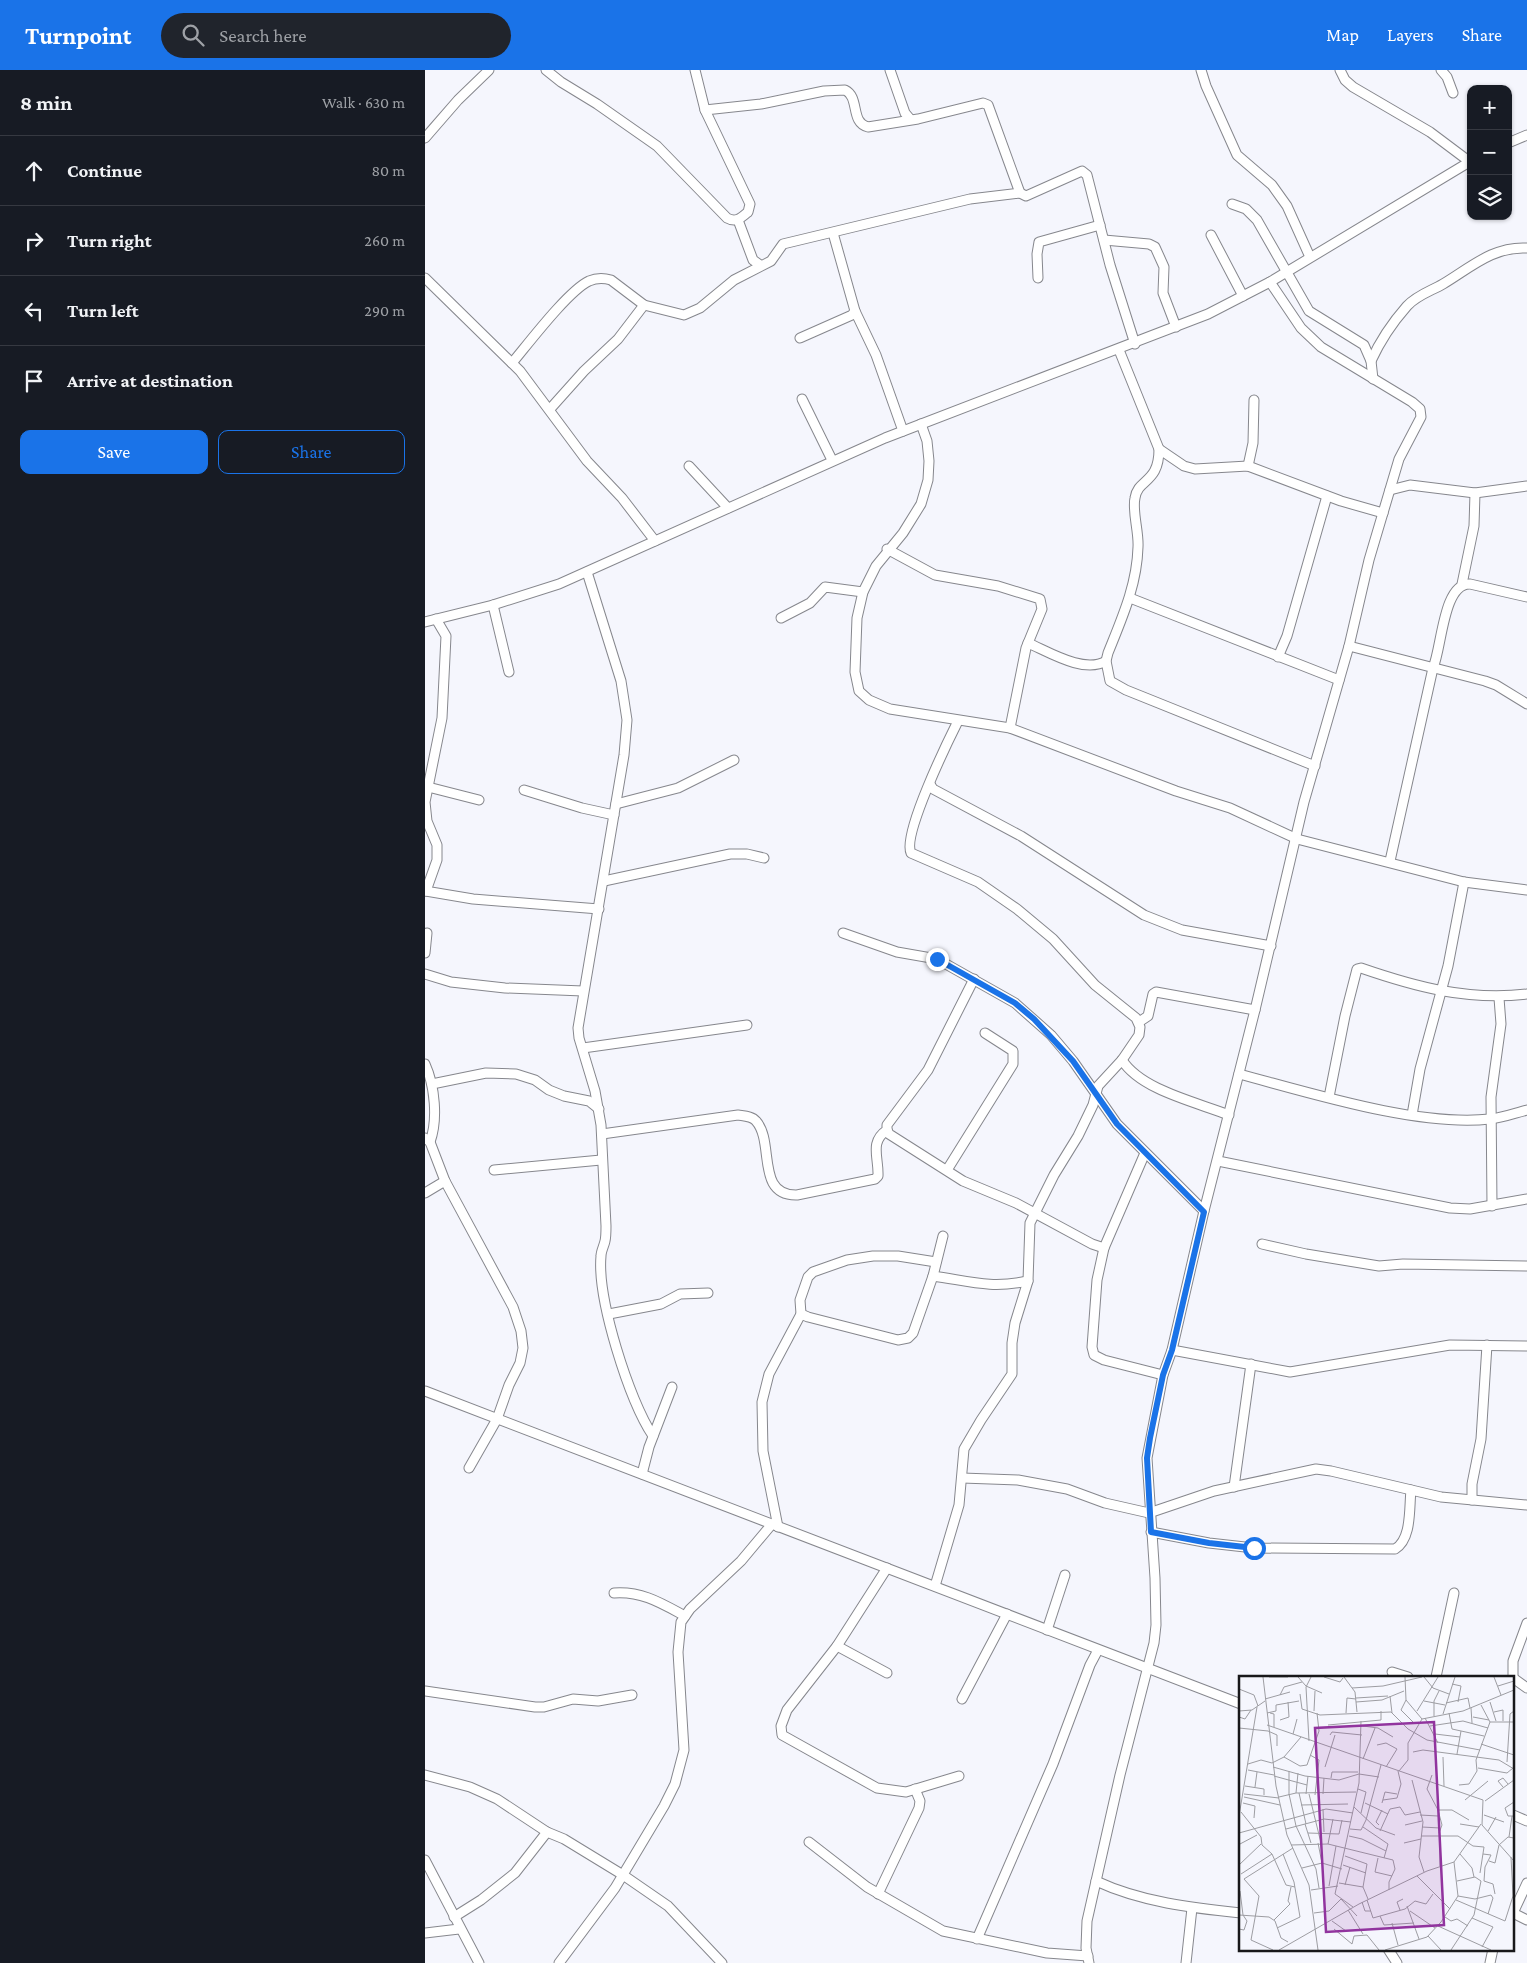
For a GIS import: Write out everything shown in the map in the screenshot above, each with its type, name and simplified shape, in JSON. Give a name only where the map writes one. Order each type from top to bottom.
[{"type":"street","points":[[425,138],[458,100],[489,70]]},
{"type":"street","points":[[546,70],[657,146],[727,218],[738,220],[748,212],[750,204],[705,110],[695,70]]},
{"type":"street","points":[[890,70],[905,113],[910,119]]},
{"type":"street","points":[[1201,70],[1206,86],[1237,155],[1273,186],[1287,206],[1310,257]]},
{"type":"street","points":[[1340,70],[1345,80],[1353,87],[1430,132],[1467,158]]},
{"type":"street","points":[[1441,70],[1447,78],[1453,93]]},
{"type":"street","points":[[705,110],[761,104],[824,91],[845,90],[851,94],[859,122],[862,126],[868,127],[979,103],[988,105],[1020,193]]},
{"type":"street","points":[[1512,141],[1527,135]]},
{"type":"street","points":[[425,622],[493,605],[559,584],[832,460],[921,424],[1135,344],[1208,314],[1270,282],[1467,163]]},
{"type":"street","points":[[512,363],[551,316],[589,281],[605,278],[611,280],[644,305],[678,315],[689,314],[734,280],[771,261],[783,244],[970,199],[1020,193],[1026,196],[1079,171],[1085,171],[1135,344]]},
{"type":"street","points":[[1233,204],[1251,212],[1309,311],[1364,345],[1371,361],[1373,379]]},
{"type":"street","points":[[738,220],[753,260],[760,265]]},
{"type":"street","points":[[1038,278],[1037,254],[1039,242],[1100,225]]},
{"type":"street","points":[[833,233],[855,311],[875,354],[903,431]]},
{"type":"street","points":[[1211,235],[1243,296]]},
{"type":"street","points":[[1104,240],[1149,244],[1155,247],[1162,257],[1164,267],[1163,293],[1176,327]]},
{"type":"street","points":[[1371,361],[1380,340],[1408,305],[1419,296],[1443,284],[1486,256],[1503,250],[1527,248]]},
{"type":"street","points":[[425,278],[512,363],[550,409],[587,461],[622,498],[655,541]]},
{"type":"street","points":[[809,1842],[878,1894],[935,1927],[977,1939],[1088,1959],[1086,1934],[1096,1880],[1120,1775],[1149,1669],[1156,1625],[1155,1578],[1149,1513],[1147,1458],[1163,1375],[1172,1350],[1204,1212],[1315,766],[1349,646],[1369,560],[1399,459],[1421,417],[1421,409],[1412,402],[1341,361],[1309,337],[1270,282]]},
{"type":"street","points":[[550,409],[584,371],[618,339],[644,305]]},
{"type":"street","points":[[800,338],[852,315],[855,311]]},
{"type":"street","points":[[1364,345],[1380,340]]},
{"type":"street","points":[[1119,350],[1159,449],[1159,464],[1154,475],[1135,497],[1138,549],[1130,598],[1106,661],[1107,675],[1114,684],[1315,766]]},
{"type":"street","points":[[802,400],[832,460]]},
{"type":"street","points":[[1248,466],[1253,443],[1253,400]]},
{"type":"street","points":[[921,424],[927,441],[928,480],[921,504],[911,521],[887,549],[876,566],[863,592],[857,618],[854,654],[855,672],[859,690],[869,700],[890,709],[1010,728],[1176,791],[1230,808],[1297,839],[1389,861],[1463,882],[1527,890]]},
{"type":"street","points":[[1159,449],[1173,460],[1195,469],[1248,466],[1327,496],[1383,513]]},
{"type":"street","points":[[1159,464],[1173,460]]},
{"type":"street","points":[[689,466],[728,508]]},
{"type":"street","points":[[1395,474],[1410,485]]},
{"type":"street","points":[[1390,490],[1410,485],[1475,493],[1527,486]]},
{"type":"street","points":[[1389,861],[1450,600],[1457,588],[1462,584],[1474,526],[1475,493]]},
{"type":"street","points":[[1278,657],[1287,636],[1327,496]]},
{"type":"street","points":[[887,549],[898,557],[935,575],[998,586],[1035,596],[1041,602],[1042,609],[1028,643],[1010,728]]},
{"type":"street","points":[[587,572],[621,682],[627,720],[616,804],[578,1028],[579,1038],[599,1109],[602,1134],[601,1160],[606,1226],[605,1242],[601,1255],[609,1314],[624,1375],[635,1403],[653,1436]]},
{"type":"street","points":[[1462,584],[1527,597]]},
{"type":"street","points":[[781,618],[810,603],[825,587],[863,592]]},
{"type":"street","points":[[1130,598],[1339,680]]},
{"type":"street","points":[[493,605],[509,672]]},
{"type":"street","points":[[436,619],[445,636],[442,718],[428,787],[426,812],[437,846],[437,852],[425,891],[473,899],[599,908]]},
{"type":"street","points":[[1028,643],[1087,666],[1106,661]]},
{"type":"street","points":[[1349,646],[1496,685],[1527,704]]},
{"type":"street","points":[[935,1586],[959,1505],[962,1458],[968,1442],[1012,1374],[1012,1343],[1015,1323],[1028,1281],[1028,1234],[1034,1212],[1078,1136],[1093,1105],[1098,1086],[1122,1060],[1139,1035],[1139,1022],[1095,985],[1053,939],[1017,909],[978,882],[911,853],[910,845],[922,800],[929,780],[957,721]]},
{"type":"street","points":[[616,804],[678,788],[734,760]]},
{"type":"street","points":[[929,784],[933,789],[1021,836],[1144,915],[1182,930],[1271,946]]},
{"type":"street","points":[[428,787],[479,800]]},
{"type":"street","points":[[524,790],[582,808],[614,815]]},
{"type":"street","points":[[603,881],[730,854],[747,854],[764,858]]},
{"type":"street","points":[[1412,1115],[1420,1069],[1440,991],[1449,966],[1463,882]]},
{"type":"street","points":[[425,954],[427,932]]},
{"type":"street","points":[[843,933],[897,952],[937,959],[1015,1003],[1034,1019],[1073,1061],[1117,1124],[1204,1212]]},
{"type":"street","points":[[1329,1097],[1357,969],[1361,968],[1440,991],[1499,998],[1527,994]]},
{"type":"street","points":[[425,974],[451,982],[505,988],[583,991]]},
{"type":"street","points":[[974,979],[928,1070],[887,1125],[887,1130],[889,1134],[963,1181],[1034,1212],[1092,1244],[1104,1248]]},
{"type":"street","points":[[1139,1022],[1148,1016],[1153,994],[1156,992],[1255,1010]]},
{"type":"street","points":[[1492,1206],[1491,1097],[1501,1024],[1499,998]]},
{"type":"street","points":[[583,1048],[747,1025]]},
{"type":"street","points":[[947,1170],[1013,1064],[1013,1051],[985,1033]]},
{"type":"street","points":[[1122,1060],[1129,1071],[1149,1084],[1229,1115]]},
{"type":"street","points":[[425,1064],[432,1084],[434,1124],[428,1140],[445,1181],[513,1307],[521,1331],[523,1348],[520,1363],[509,1385],[497,1418],[469,1468]]},
{"type":"street","points":[[432,1084],[486,1072],[516,1074],[535,1080],[549,1090],[564,1096],[589,1101],[599,1109]]},
{"type":"street","points":[[1239,1074],[1329,1097],[1412,1115],[1492,1120],[1527,1110]]},
{"type":"street","points":[[602,1134],[694,1120],[738,1115],[751,1117],[757,1121],[761,1131],[773,1183],[779,1192],[786,1195],[875,1179],[878,1176],[879,1169],[876,1141],[887,1130]]},
{"type":"street","points":[[1145,1153],[1104,1248],[1097,1280],[1092,1346],[1094,1355],[1104,1360],[1163,1375]]},
{"type":"street","points":[[495,1170],[601,1160]]},
{"type":"street","points":[[1218,1161],[1450,1208],[1470,1209],[1527,1199]]},
{"type":"street","points":[[425,1193],[445,1181]]},
{"type":"street","points":[[801,1314],[898,1340],[908,1338],[913,1333],[933,1276],[943,1236]]},
{"type":"street","points":[[1262,1244],[1306,1254],[1379,1266],[1527,1266]]},
{"type":"street","points":[[775,1526],[763,1451],[762,1402],[769,1374],[801,1314],[800,1300],[808,1277],[813,1272],[847,1260],[873,1256],[898,1256],[936,1262]]},
{"type":"street","points":[[933,1276],[973,1284],[994,1285],[1028,1281]]},
{"type":"street","points":[[609,1314],[661,1304],[680,1294],[708,1293]]},
{"type":"street","points":[[1172,1350],[1290,1372],[1305,1371],[1450,1345],[1527,1346]]},
{"type":"street","points":[[1472,1500],[1472,1484],[1481,1439],[1487,1345]]},
{"type":"street","points":[[1234,1487],[1251,1364]]},
{"type":"street","points":[[642,1474],[653,1436],[672,1387]]},
{"type":"street","points":[[425,1391],[1239,1703]]},
{"type":"street","points":[[961,1478],[1018,1480],[1067,1489],[1105,1502],[1149,1513],[1234,1487],[1316,1470],[1331,1471],[1411,1490],[1472,1500],[1527,1505]]},
{"type":"street","points":[[1151,1532],[1209,1543],[1254,1548],[1395,1550],[1402,1545],[1406,1537],[1411,1490]]},
{"type":"street","points":[[559,1963],[623,1875],[675,1784],[682,1761],[683,1738],[678,1652],[679,1629],[685,1616],[775,1526]]},
{"type":"street","points":[[887,1568],[837,1646],[787,1710],[781,1726],[782,1735],[877,1788],[906,1792],[959,1776]]},
{"type":"street","points":[[1047,1630],[1065,1575]]},
{"type":"street","points":[[614,1593],[638,1593],[685,1616]]},
{"type":"street","points":[[1436,1676],[1454,1594]]},
{"type":"street","points":[[962,1699],[1007,1614]]},
{"type":"street","points":[[1513,1676],[1513,1662],[1527,1623]]},
{"type":"street","points":[[837,1646],[887,1673]]},
{"type":"street","points":[[977,1939],[1053,1764],[1090,1666],[1098,1650]]},
{"type":"street","points":[[1392,1672],[1405,1676]]},
{"type":"street","points":[[1515,1679],[1527,1688]]},
{"type":"street","points":[[425,1691],[535,1707],[545,1707],[573,1699],[598,1701],[632,1695]]},
{"type":"street","points":[[425,1775],[470,1787],[497,1799],[547,1832],[563,1839],[623,1875],[668,1906],[722,1963]]},
{"type":"street","points":[[878,1894],[919,1808],[920,1801],[915,1789]]},
{"type":"street","points":[[1515,1816],[1527,1821]]},
{"type":"street","points":[[454,1917],[481,1900],[515,1873],[547,1832]]},
{"type":"street","points":[[425,1860],[459,1929],[479,1963]]},
{"type":"street","points":[[1096,1880],[1129,1892],[1192,1908],[1239,1913]]},
{"type":"street","points":[[1515,1905],[1527,1883]]},
{"type":"street","points":[[1186,1963],[1192,1908]]},
{"type":"street","points":[[1515,1914],[1527,1920]]},
{"type":"street","points":[[425,1933],[459,1929]]},
{"type":"street","points":[[1389,1950],[1397,1963]]},
{"type":"street","points":[[1490,1963],[1493,1950]]},
{"type":"route","points":[[937,959],[1015,1003],[1051,1035],[1073,1061],[1117,1124],[1204,1212],[1172,1350],[1163,1375],[1150,1438],[1147,1458],[1151,1532],[1209,1543],[1254,1548]]}]
